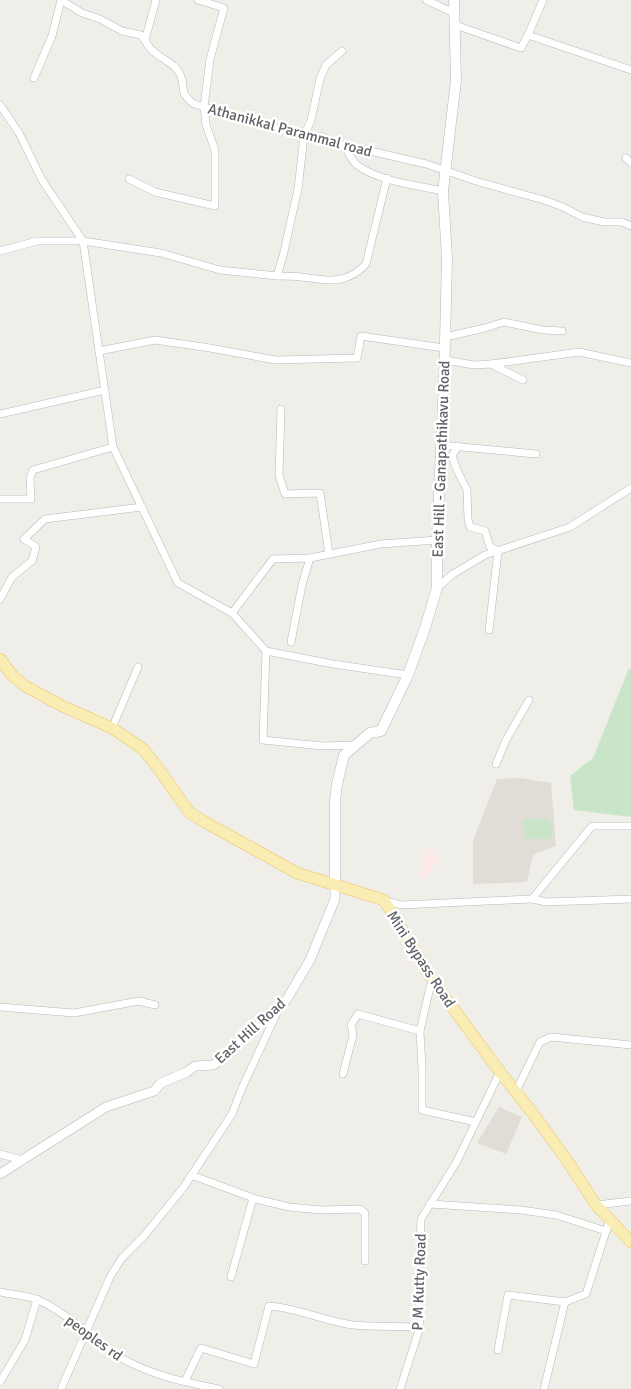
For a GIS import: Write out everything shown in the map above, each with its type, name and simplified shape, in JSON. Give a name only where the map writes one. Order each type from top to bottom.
[{"type":"main road","name":"East Hill - Ganapathikavu Road","points":[[335,886],[335,801],[344,754],[370,733],[380,731],[408,675],[437,588],[436,540],[445,360],[447,259],[443,191],[444,169],[456,80],[454,0]]},
{"type":"main road","name":"Mini Bypass Road","points":[[0,659],[12,676],[25,686],[62,706],[112,728],[143,749],[189,812],[203,821],[297,874],[384,900],[433,981],[568,1162],[596,1205],[631,1242]]},
{"type":"street","name":"Athanikkal Parammal road","points":[[61,0],[82,13],[100,19],[122,31],[141,35],[152,50],[181,74],[185,98],[204,108],[304,136],[321,136],[345,145],[392,157],[409,159],[479,182],[544,200],[563,207],[582,218],[604,222],[622,222],[631,226]]},
{"type":"street","points":[[34,78],[52,36],[61,0]]},
{"type":"street","points":[[145,40],[156,0]]},
{"type":"street","points":[[129,180],[155,192],[215,206],[215,150],[206,124],[204,108],[210,59],[224,8],[198,0]]},
{"type":"street","points":[[426,0],[454,13]]},
{"type":"street","points":[[455,25],[521,48],[542,0]]},
{"type":"street","points":[[528,35],[631,70]]},
{"type":"street","points":[[277,276],[298,189],[304,136],[311,120],[320,79],[326,65],[342,51]]},
{"type":"street","points":[[0,105],[19,133],[42,180],[83,240],[113,447],[178,583],[232,613],[266,651],[333,664],[408,675]]},
{"type":"street","points":[[345,145],[350,157],[357,165],[387,178],[443,191]]},
{"type":"street","points":[[0,251],[37,241],[83,240],[161,253],[220,270],[277,276],[298,276],[330,281],[358,273],[366,264],[387,178]]},
{"type":"street","points":[[445,337],[504,322],[543,330],[562,331]]},
{"type":"street","points":[[99,351],[155,340],[275,360],[357,358],[361,336],[444,348]]},
{"type":"street","points":[[445,360],[474,365],[491,364],[579,352],[631,363]]},
{"type":"street","points":[[491,364],[523,380]]},
{"type":"street","points":[[0,414],[105,390]]},
{"type":"street","points":[[281,408],[279,475],[285,494],[320,493],[329,554]]},
{"type":"street","points":[[440,445],[536,454]]},
{"type":"street","points":[[458,446],[452,456],[467,490],[470,527],[485,531],[490,547],[498,551]]},
{"type":"street","points":[[0,499],[31,499],[30,478],[34,470],[113,447]]},
{"type":"street","points":[[437,588],[466,566],[485,555],[570,527],[631,488]]},
{"type":"street","points":[[0,599],[12,577],[32,561],[36,546],[24,539],[45,519],[142,507]]},
{"type":"street","points":[[232,613],[273,559],[310,558],[381,544],[436,540]]},
{"type":"street","points":[[489,630],[498,551]]},
{"type":"street","points":[[291,642],[302,585],[310,558]]},
{"type":"street","points":[[266,651],[263,740],[322,746],[354,746]]},
{"type":"street","points":[[112,728],[138,668]]},
{"type":"street","points":[[496,764],[506,740],[529,700]]},
{"type":"street","points":[[532,899],[592,826],[631,826]]},
{"type":"street","name":"East Hill Road","points":[[0,1174],[106,1107],[154,1091],[161,1083],[187,1072],[195,1066],[214,1065],[287,999],[310,960],[335,899],[335,886]]},
{"type":"street","points":[[384,900],[401,905],[532,899],[546,902],[631,899]]},
{"type":"street","points":[[433,981],[420,1031],[422,1110],[476,1122]]},
{"type":"street","points":[[0,1007],[74,1013],[139,1001],[154,1005]]},
{"type":"street","points":[[61,1389],[71,1364],[87,1334],[110,1277],[122,1258],[144,1236],[183,1188],[232,1114],[280,1005]]},
{"type":"street","points":[[343,1074],[353,1035],[351,1024],[358,1014],[420,1031]]},
{"type":"street","points":[[516,1091],[540,1042],[551,1037],[631,1045]]},
{"type":"street","name":"P M Kutty Road","points":[[400,1389],[420,1327],[419,1269],[421,1219],[456,1163],[500,1072]]},
{"type":"street","points":[[0,1154],[22,1160]]},
{"type":"street","points":[[191,1175],[253,1198],[289,1206],[321,1210],[360,1209],[364,1213],[365,1261]]},
{"type":"street","points":[[231,1277],[253,1198]]},
{"type":"street","points":[[596,1205],[631,1201]]},
{"type":"street","points":[[430,1204],[521,1210],[556,1215],[606,1232]]},
{"type":"street","points":[[498,1350],[508,1295],[564,1302],[586,1294],[610,1219]]},
{"type":"street","name":"peoples rd","points":[[0,1292],[37,1299],[73,1321],[87,1334],[126,1361],[162,1376],[219,1389]]},
{"type":"street","points":[[0,1382],[25,1340],[37,1299]]},
{"type":"street","points":[[544,1389],[564,1302]]},
{"type":"street","points":[[185,1381],[201,1348],[254,1364],[269,1306],[287,1308],[322,1319],[353,1325],[420,1327]]},
{"type":"shaded area","points":[[520,778],[551,783],[556,846],[533,855],[527,882],[473,884],[473,841],[497,779]]},
{"type":"shaded area","points":[[425,848],[435,851],[439,861],[437,865],[433,864],[429,875],[419,880],[425,861],[421,860]]},
{"type":"shaded area","points":[[499,1107],[522,1117],[506,1154],[477,1143]]},
{"type":"green space","points":[[629,668],[631,669],[631,817],[574,810],[570,776],[593,758]]},
{"type":"green space","points":[[522,819],[549,819],[552,828],[551,839],[523,838],[525,829]]}]
